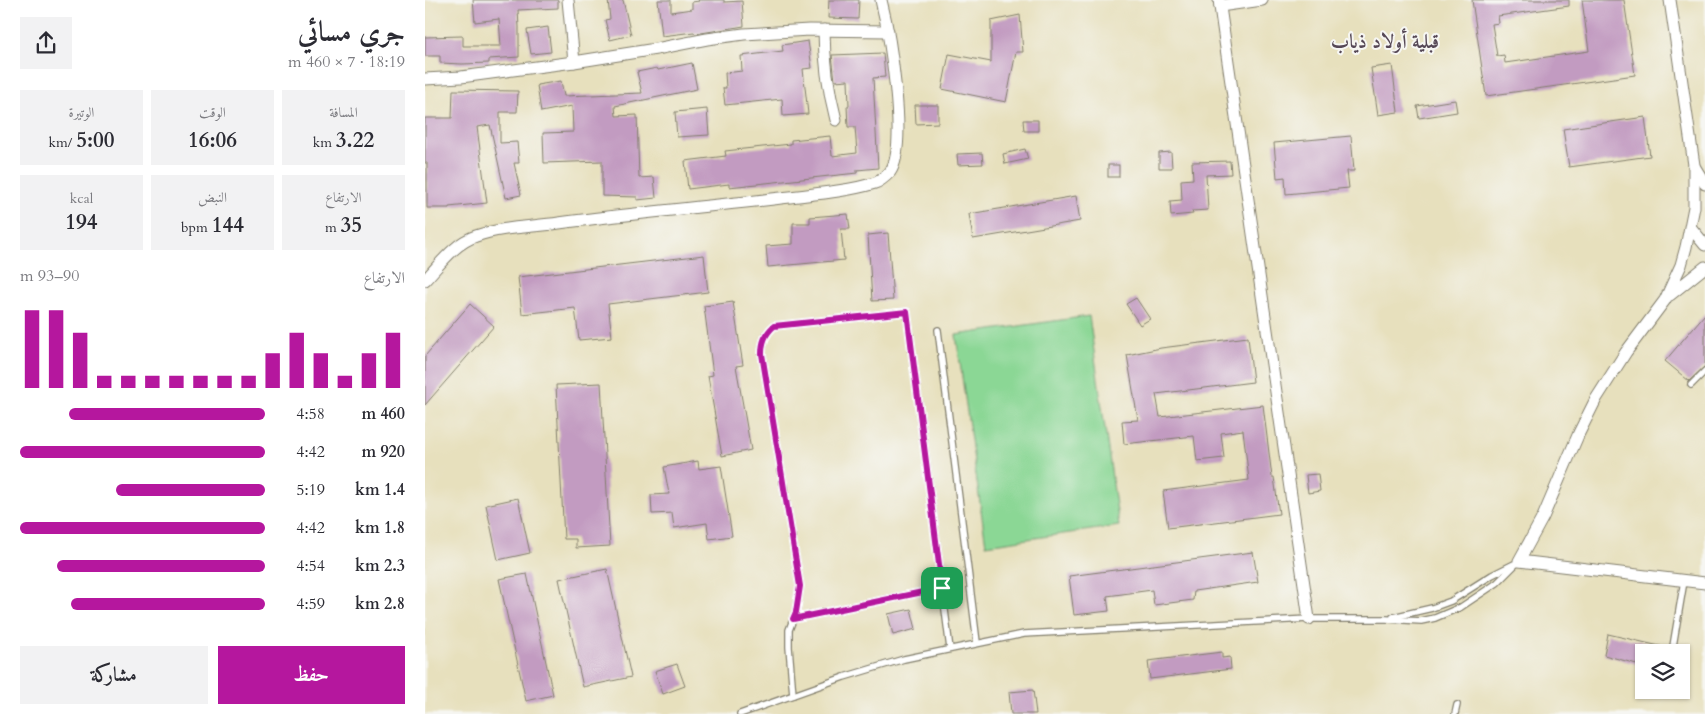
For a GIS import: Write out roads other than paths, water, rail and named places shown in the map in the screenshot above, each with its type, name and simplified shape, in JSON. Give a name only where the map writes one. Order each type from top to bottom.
[{"type":"street","points":[[568,0],[573,62]]},
{"type":"street","points":[[425,280],[459,246],[477,236],[492,232],[599,218],[744,203],[877,183],[890,171],[897,143],[895,89],[889,31],[881,0]]},
{"type":"street","points":[[1262,0],[1219,3],[1309,619]]},
{"type":"street","points":[[1665,300],[1681,265],[1691,228],[1694,207],[1694,165],[1670,0]]},
{"type":"street","points":[[823,30],[825,66],[836,120]]},
{"type":"street","points":[[425,79],[461,78],[656,49],[707,39],[760,33],[823,30],[889,31]]},
{"type":"street","points":[[1694,165],[1705,184]]},
{"type":"street","points":[[1691,228],[1705,245]]},
{"type":"street","points":[[1705,267],[1665,300],[1625,352],[1596,399],[1579,433],[1543,517],[1519,561],[1705,583]]},
{"type":"lane","points":[[793,695],[789,630],[796,612],[800,586],[762,354],[762,344],[767,333],[774,326],[907,312],[949,649]]},
{"type":"lane","points":[[938,330],[977,642]]},
{"type":"lane","points":[[1691,385],[1705,371]]},
{"type":"lane","points":[[1386,619],[1451,602],[1492,575],[1519,561]]},
{"type":"lane","points":[[740,714],[844,677],[895,662],[977,642],[1024,634],[1309,619],[1421,621],[1448,613],[1492,586],[1519,561]]},
{"type":"lane","points":[[1673,644],[1684,581]]},
{"type":"lane","points":[[793,619],[942,588]]},
{"type":"lane","points":[[1455,714],[1457,705]]},
{"type":"district","name":"قبلية أولاد ذياب","points":[[1385,41]]}]
